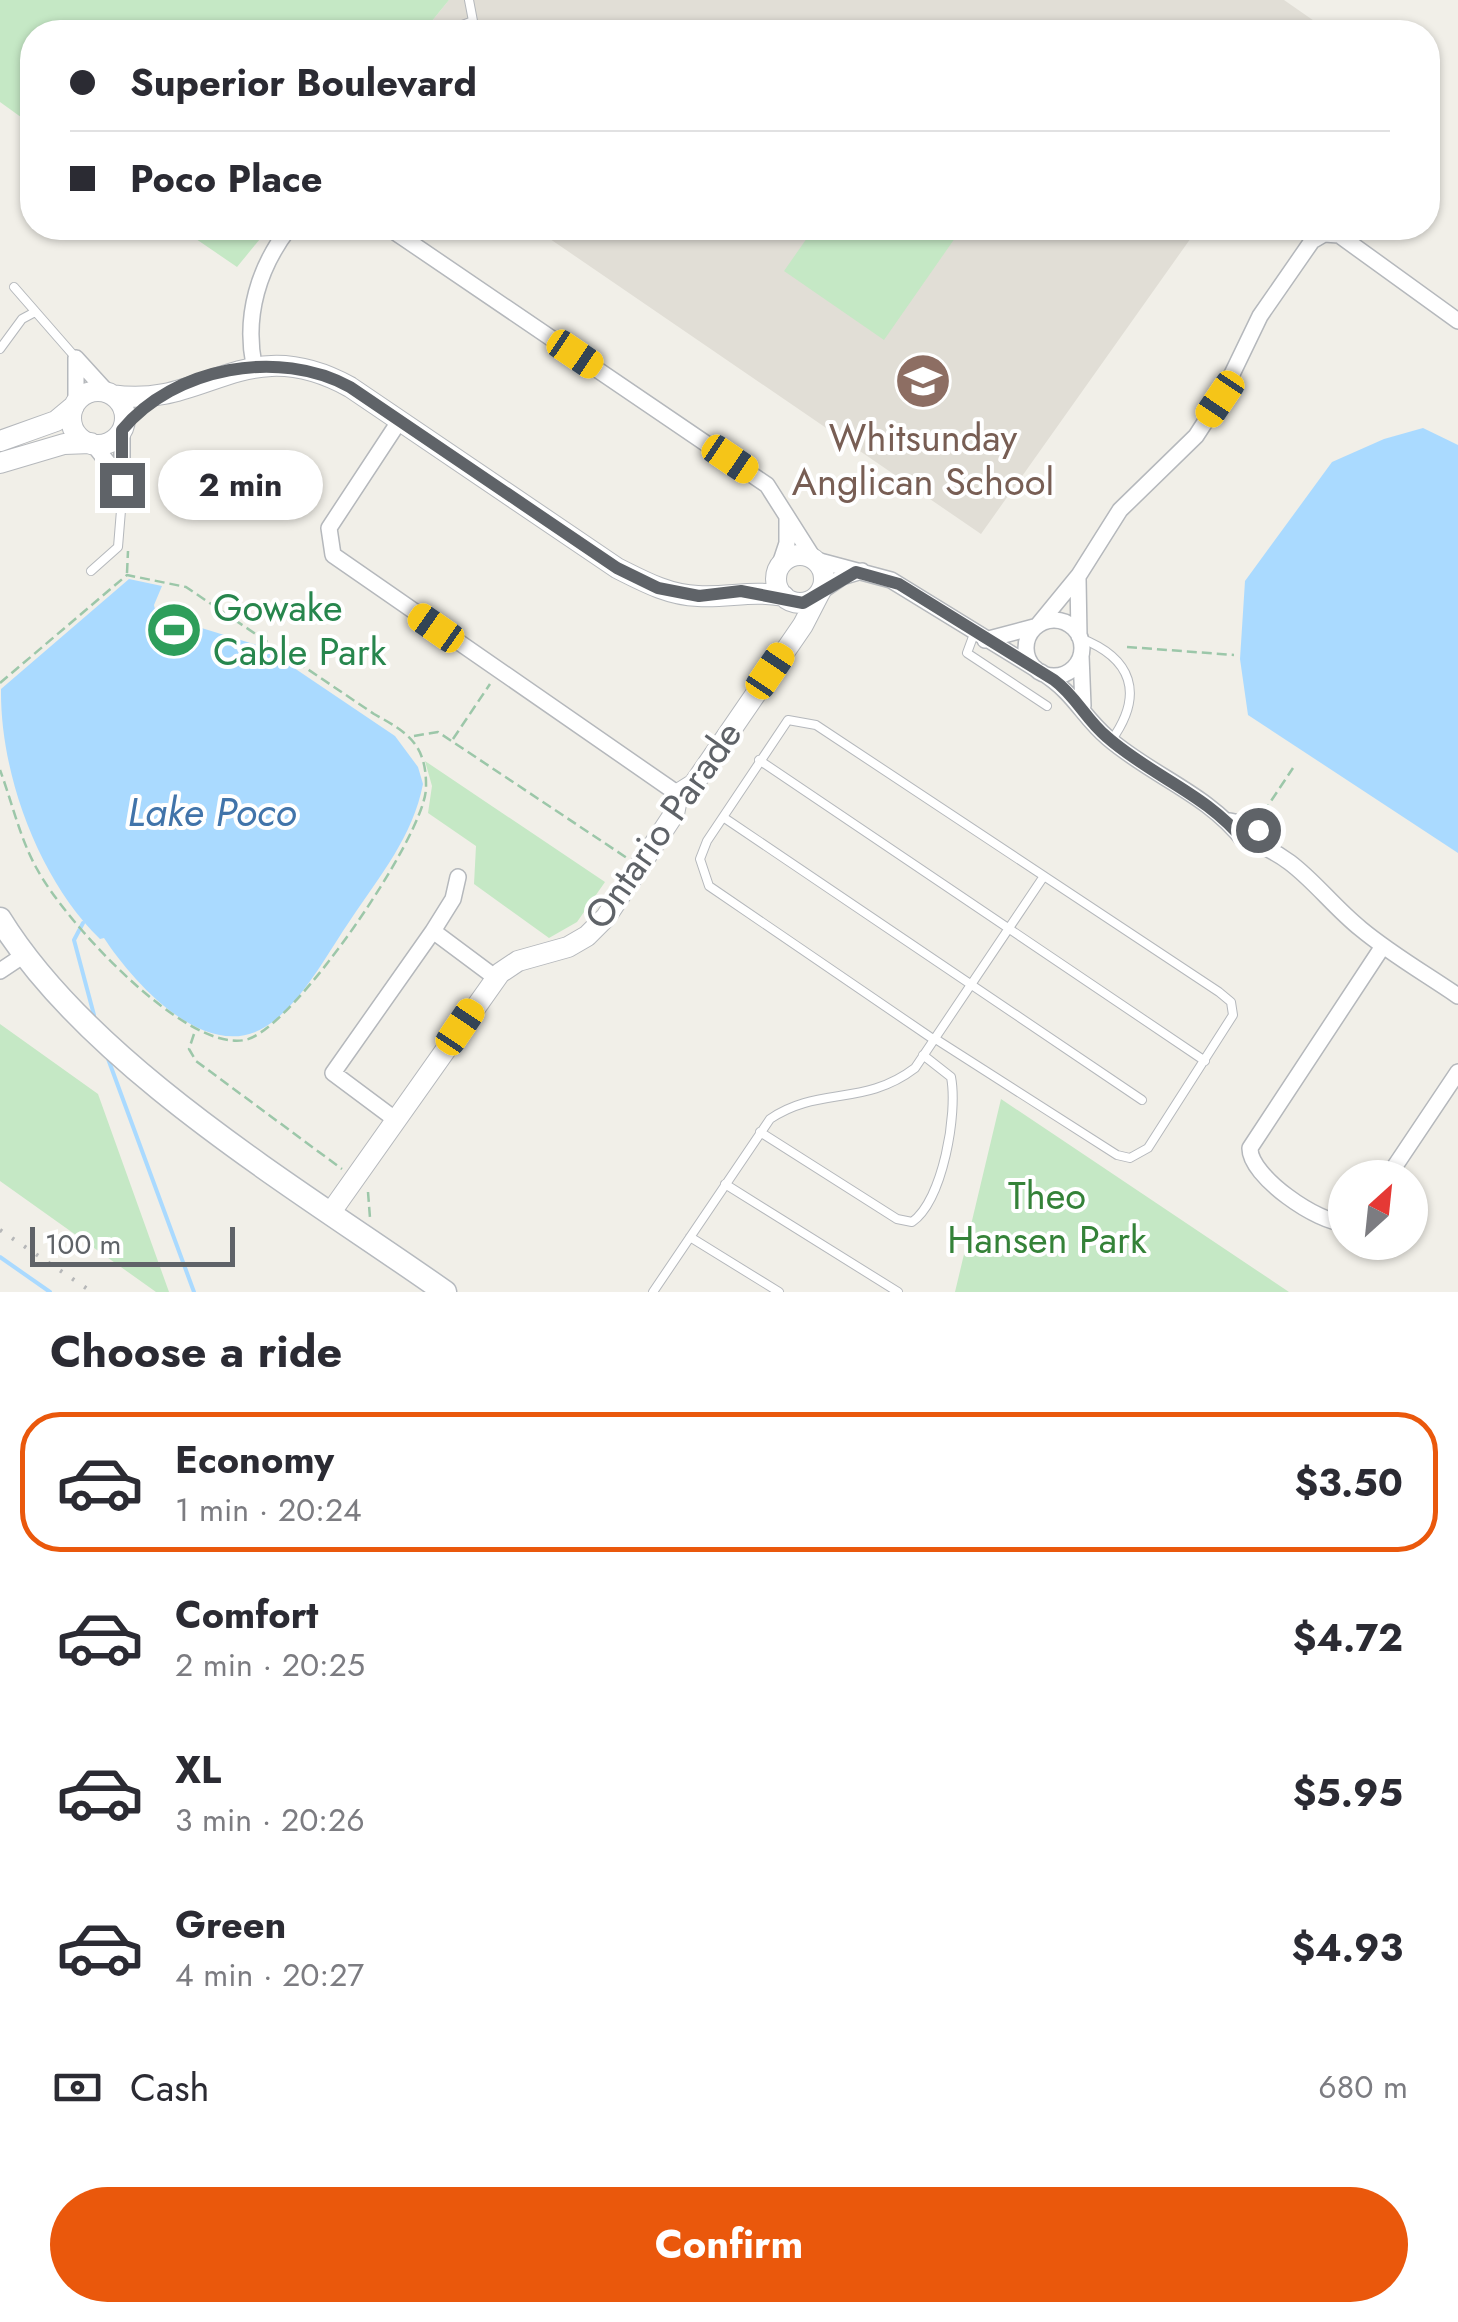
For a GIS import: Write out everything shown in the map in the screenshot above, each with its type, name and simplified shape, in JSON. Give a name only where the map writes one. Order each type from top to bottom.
[{"type":"main road","points":[[0,919],[24,954],[132,1066],[445,1292]]},
{"type":"street","points":[[254,365],[250,333],[262,268],[281,240]]},
{"type":"street","points":[[407,240],[761,480],[775,492],[825,578],[820,593]]},
{"type":"street","points":[[1039,671],[1026,650],[1027,639],[1078,575],[1120,510],[1202,427],[1260,316],[1314,240]]},
{"type":"street","points":[[1347,240],[1458,321]]},
{"type":"street","points":[[76,358],[123,408],[122,491]]},
{"type":"street","points":[[76,358],[73,427],[114,466],[122,491]]},
{"type":"street","points":[[0,442],[52,423],[90,392],[161,395],[254,365],[290,365],[320,372],[400,420],[644,582],[699,596],[741,591],[803,603],[842,577],[862,571]]},
{"type":"street","points":[[0,463],[64,444],[111,441],[161,395]]},
{"type":"street","points":[[400,420],[330,524],[328,541],[332,554],[678,794]]},
{"type":"street","points":[[787,514],[787,543],[776,583],[794,617],[789,643]]},
{"type":"street","points":[[741,591],[797,554],[899,584],[1039,671],[1083,706],[1112,741],[1230,821],[1254,826],[1266,845],[1384,946],[1458,996]]},
{"type":"street","points":[[1078,575],[1083,706]]},
{"type":"street","name":"Ontario Parade","points":[[331,1212],[496,978],[518,961],[568,948],[588,936],[674,814],[678,794],[694,784],[820,593]]},
{"type":"street","points":[[980,637],[1064,622],[1080,643]]},
{"type":"street","points":[[1039,671],[1068,671],[1080,643]]},
{"type":"street","points":[[396,1120],[332,1073],[433,931],[453,899],[458,876]]},
{"type":"street","points":[[433,931],[496,978]]},
{"type":"street","points":[[1328,1220],[1263,1178],[1251,1163],[1250,1148],[1384,946]]},
{"type":"street","points":[[0,971],[24,954]]},
{"type":"street","points":[[1399,1160],[1458,1072]]},
{"type":"lane","points":[[14,287],[76,358]]},
{"type":"lane","points":[[0,349],[22,318],[35,312]]},
{"type":"lane","points":[[91,571],[118,547],[122,491]]},
{"type":"lane","points":[[980,637],[967,653],[1047,706]]},
{"type":"lane","points":[[1080,643],[1114,655],[1126,671],[1127,714],[1112,741]]},
{"type":"lane","points":[[788,720],[816,725],[1231,1002],[1233,1014],[1148,1148],[1130,1158],[1116,1156],[934,1039],[709,886],[700,859],[723,817],[788,720]]},
{"type":"lane","points":[[759,760],[1205,1061]]},
{"type":"lane","points":[[723,817],[1142,1100]]},
{"type":"lane","points":[[653,1292],[770,1118],[790,1104],[891,1086],[923,1055],[1044,876]]},
{"type":"lane","points":[[760,1132],[897,1219],[912,1222],[929,1202],[950,1136],[955,1098],[951,1077],[923,1055]]},
{"type":"lane","points":[[725,1184],[898,1292]]},
{"type":"lane","points":[[690,1237],[778,1292]]},
{"type":"path","points":[[0,683],[127,575],[128,540]]},
{"type":"path","points":[[0,770],[33,862],[64,906],[159,1008],[195,1031],[238,1041],[279,1022],[326,964],[403,851],[423,806],[426,785],[414,740],[186,587],[127,575]]},
{"type":"path","points":[[1127,648],[1234,655]]},
{"type":"path","points":[[414,740],[438,732],[640,866]]},
{"type":"path","points":[[1260,818],[1293,768]]},
{"type":"path","points":[[195,1031],[189,1049],[200,1065],[369,1187],[366,1211],[372,1222]]},
{"type":"shaded area","points":[[449,0],[1284,0],[1313,20],[433,20]]},
{"type":"shaded area","name":"Whitsunday Anglican School","points":[[552,240],[1189,240],[981,534]]},
{"type":"green space","points":[[0,0],[449,0],[433,20],[20,20],[20,116],[0,102]]},
{"type":"green space","points":[[198,240],[259,240],[237,267]]},
{"type":"green space","points":[[806,240],[954,240],[884,340],[784,271]]},
{"type":"green space","points":[[425,761],[605,882],[577,922],[549,938],[474,884],[476,846],[428,813],[432,786]]},
{"type":"green space","points":[[0,1024],[98,1094],[169,1292],[156,1292],[0,1181]]},
{"type":"green space","name":"Theo Hansen Park","points":[[1001,1099],[1289,1292],[955,1292]]},
{"type":"water","points":[[1423,428],[1458,445],[1458,853],[1248,715],[1240,659],[1245,581],[1332,462],[1384,439]]},
{"type":"water","name":"Lake Poco","points":[[129,579],[162,586],[154,605],[156,614],[263,647],[395,736],[418,767],[423,784],[412,821],[394,855],[313,978],[278,1017],[242,1036],[219,1035],[195,1027],[173,1013],[133,976],[59,888],[16,791],[1,689]]},
{"type":"waterway","points":[[83,923],[74,940],[94,1015]]},
{"type":"waterway","points":[[107,1056],[194,1292]]},
{"type":"waterway","points":[[0,1257],[50,1292]]},
{"type":"railway","points":[[0,1230],[92,1292]]},
{"type":"place","name":"Whitsunday Anglican School","points":[[923,381]]},
{"type":"place","name":"Gowake Cable Park","points":[[174,630]]},
{"type":"route","points":[[122,485],[122,430],[153,399],[254,365],[311,369],[350,387],[617,568],[658,588],[699,596],[741,591],[784,596],[803,603],[838,579],[856,572],[891,580],[1054,680],[1076,698],[1107,738],[1230,821],[1244,841],[1266,845],[1258,830]]}]
